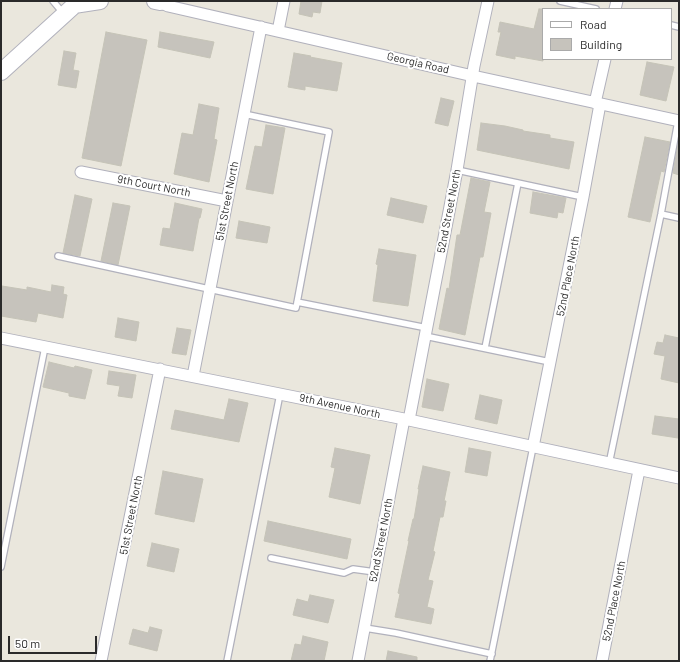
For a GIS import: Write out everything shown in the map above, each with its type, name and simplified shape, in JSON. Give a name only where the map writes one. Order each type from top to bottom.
[{"type":"main road","points":[[1,72],[72,7],[100,1]]},
{"type":"street","name":"Georgia Road","points":[[158,1],[168,6],[473,76],[679,121]]},
{"type":"street","points":[[278,31],[284,1]]},
{"type":"street","name":"52nd Street North","points":[[358,661],[406,420],[426,332],[488,1]]},
{"type":"street","name":"51st Street North","points":[[193,376],[260,27]]},
{"type":"street","name":"52nd Place North","points":[[533,447],[583,197],[605,60]]},
{"type":"street","name":"9th Court North","points":[[81,172],[227,200]]},
{"type":"street","name":"9th Avenue North","points":[[1,338],[160,369],[679,478]]},
{"type":"street","name":"51st Street North","points":[[102,661],[160,369]]},
{"type":"street","name":"52nd Place North","points":[[602,661],[638,470]]},
{"type":"lane","points":[[53,1],[72,7]]},
{"type":"lane","points":[[560,1],[592,8]]},
{"type":"lane","points":[[58,256],[296,308],[329,132],[244,114]]},
{"type":"lane","points":[[609,464],[679,121]]},
{"type":"lane","points":[[457,170],[583,197]]},
{"type":"lane","points":[[485,348],[518,183]]},
{"type":"lane","points":[[661,214],[679,218]]},
{"type":"lane","points":[[297,302],[551,363]]},
{"type":"lane","points":[[1,567],[45,346]]},
{"type":"lane","points":[[227,661],[280,394]]},
{"type":"lane","points":[[490,661],[533,447]]},
{"type":"lane","points":[[272,558],[344,573],[353,569],[375,572]]},
{"type":"lane","points":[[364,628],[396,633],[492,654]]},
{"type":"building","points":[[301,1],[322,1],[320,13],[313,12],[312,17],[299,14]]},
{"type":"building","points":[[539,9],[542,9],[543,61],[515,56],[515,59],[496,55],[501,32],[498,32],[500,22],[534,29]]},
{"type":"building","points":[[106,32],[147,40],[121,166],[82,158]]},
{"type":"building","points":[[160,32],[214,42],[210,58],[158,47]]},
{"type":"building","points":[[64,51],[76,53],[73,70],[79,71],[76,88],[58,85]]},
{"type":"building","points":[[294,53],[342,63],[337,91],[305,86],[305,90],[288,87]]},
{"type":"building","points":[[647,62],[674,67],[666,101],[640,95]]},
{"type":"building","points":[[441,98],[454,101],[448,126],[435,123]]},
{"type":"building","points":[[199,104],[219,108],[214,139],[217,140],[209,182],[174,174],[182,133],[193,135]]},
{"type":"building","points":[[481,123],[550,135],[550,138],[574,142],[569,169],[477,150]]},
{"type":"building","points":[[266,125],[285,128],[273,194],[246,189],[255,146],[262,147]]},
{"type":"building","points":[[645,137],[670,142],[664,172],[661,171],[650,222],[628,217]]},
{"type":"building","points":[[679,144],[679,175],[673,173]]},
{"type":"building","points":[[471,178],[490,182],[484,212],[491,213],[483,257],[480,257],[465,335],[439,329],[447,288],[449,289],[457,235],[460,235]]},
{"type":"building","points":[[533,192],[566,198],[563,213],[558,212],[557,218],[530,213]]},
{"type":"building","points":[[75,195],[92,199],[80,256],[63,253]]},
{"type":"building","points":[[391,198],[427,206],[423,223],[387,215]]},
{"type":"building","points":[[113,203],[130,206],[118,265],[101,261]]},
{"type":"building","points":[[175,203],[202,209],[193,251],[160,245],[163,228],[170,229]]},
{"type":"building","points":[[239,221],[270,227],[267,243],[236,238]]},
{"type":"building","points":[[379,249],[416,255],[408,306],[373,301],[378,265],[376,264]]},
{"type":"building","points":[[52,285],[64,287],[63,294],[67,295],[63,318],[38,313],[36,322],[1,316],[2,286],[27,290],[27,287],[51,292]]},
{"type":"building","points":[[118,318],[139,322],[136,341],[115,337]]},
{"type":"building","points":[[177,328],[191,330],[186,355],[172,353]]},
{"type":"building","points":[[665,335],[679,338],[679,383],[661,379],[665,356],[654,354],[657,342],[663,343]]},
{"type":"building","points":[[49,362],[74,368],[75,366],[92,370],[85,399],[69,396],[69,393],[43,387]]},
{"type":"building","points":[[109,371],[136,375],[132,398],[118,396],[120,386],[107,384]]},
{"type":"building","points":[[427,379],[449,384],[443,411],[422,407]]},
{"type":"building","points":[[480,395],[502,400],[497,424],[475,419]]},
{"type":"building","points":[[229,399],[248,403],[239,442],[171,429],[175,410],[224,420]]},
{"type":"building","points":[[655,416],[679,419],[678,438],[652,434]]},
{"type":"building","points":[[335,448],[370,455],[360,504],[329,497],[335,468],[331,467]]},
{"type":"building","points":[[469,448],[491,452],[487,476],[465,472]]},
{"type":"building","points":[[423,466],[450,472],[444,501],[446,501],[443,517],[440,517],[433,551],[435,552],[428,580],[433,581],[427,607],[434,609],[431,624],[395,617],[400,594],[398,593],[408,541],[414,519]]},
{"type":"building","points":[[163,471],[203,479],[194,522],[155,514]]},
{"type":"building","points":[[268,521],[351,539],[347,559],[264,541]]},
{"type":"building","points":[[152,543],[179,549],[174,572],[147,566]]},
{"type":"building","points":[[310,595],[334,600],[328,623],[293,615],[297,599],[308,602]]},
{"type":"building","points":[[150,627],[162,630],[157,651],[129,644],[133,629],[148,633]]},
{"type":"building","points":[[303,636],[328,642],[324,661],[291,661],[295,644],[301,645]]},
{"type":"building","points":[[388,651],[417,657],[417,661],[386,661]]}]
